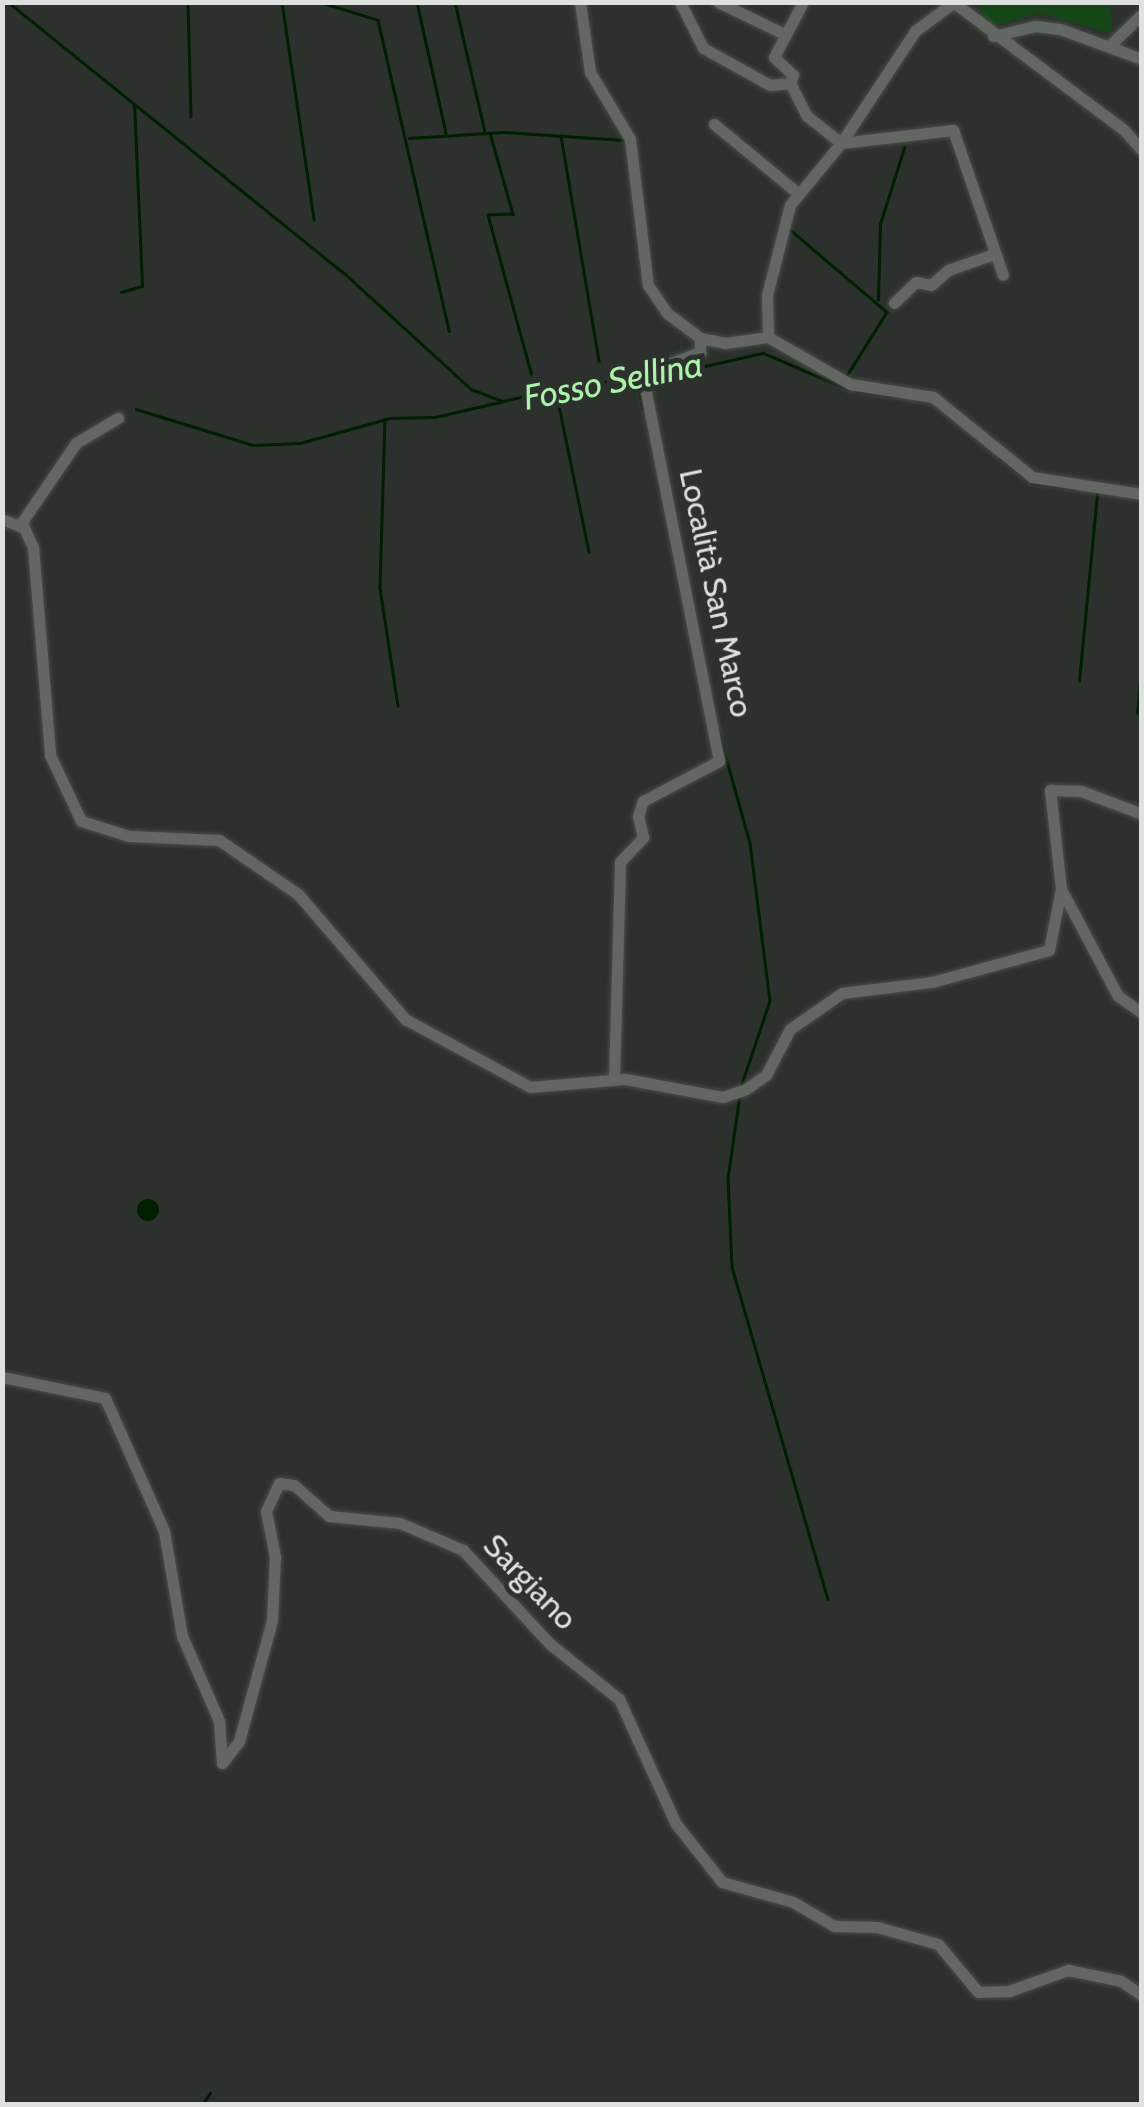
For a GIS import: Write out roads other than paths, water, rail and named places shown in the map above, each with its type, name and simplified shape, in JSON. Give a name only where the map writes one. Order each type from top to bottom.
[{"type":"street","points":[[580,2],[590,72],[630,139],[648,286],[667,313],[700,338],[724,343],[768,336],[850,384],[932,397],[1032,477],[1142,494]]},
{"type":"street","points":[[680,2],[703,48],[770,85],[790,83]]},
{"type":"street","points":[[718,2],[782,33]]},
{"type":"street","points":[[803,2],[782,33],[774,57],[793,75],[790,83],[807,116],[841,143],[953,130],[1003,275]]},
{"type":"street","points":[[768,336],[767,295],[779,230],[799,194],[841,143],[915,31],[953,3],[1123,129],[1142,150]]},
{"type":"street","points":[[1109,46],[1142,14]]},
{"type":"street","points":[[993,36],[1035,26],[1142,59]]},
{"type":"street","points":[[714,124],[799,194]]},
{"type":"street","points":[[894,303],[916,282],[931,285],[948,270],[994,254]]},
{"type":"street","name":"Località San Marco","points":[[614,1079],[620,862],[643,837],[638,816],[643,801],[719,761],[645,386],[648,372],[700,352],[700,338]]},
{"type":"street","points":[[20,525],[76,443],[118,418]]},
{"type":"street","points":[[2,519],[20,525],[36,556],[37,629],[50,755],[81,820],[128,836],[218,840],[298,894],[405,1019],[490,1068],[548,1090],[614,1079],[658,1081],[723,1098],[766,1075],[790,1029],[820,1004],[868,987],[932,982],[1050,950],[1061,888],[1050,790],[1081,791],[1142,814]]},
{"type":"street","points":[[1061,888],[1118,996],[1142,1013]]},
{"type":"street","name":"Sargiano","points":[[2,1377],[104,1398],[164,1532],[182,1636],[219,1722],[222,1762],[240,1740],[272,1620],[274,1557],[266,1511],[279,1483],[294,1486],[329,1516],[400,1523],[463,1550],[550,1644],[619,1700],[676,1824],[722,1882],[792,1902],[834,1926],[877,1927],[938,1944],[978,1992],[1009,1991],[1068,1970],[1121,1981],[1142,1996]]},
{"type":"waterway","points":[[8,2],[343,272],[471,389],[502,401]]},
{"type":"waterway","points":[[188,2],[191,116]]},
{"type":"waterway","points":[[282,2],[314,220]]},
{"type":"waterway","points":[[320,2],[378,20],[449,331]]},
{"type":"waterway","points":[[417,2],[446,133]]},
{"type":"waterway","points":[[455,2],[485,132]]},
{"type":"waterway","points":[[121,292],[142,286],[134,104]]},
{"type":"waterway","points":[[409,138],[503,132],[624,140]]},
{"type":"waterway","points":[[490,133],[513,214],[488,215],[533,380]]},
{"type":"waterway","points":[[561,136],[599,361]]},
{"type":"waterway","points":[[878,300],[880,224],[904,148]]},
{"type":"waterway","points":[[787,227],[887,312],[847,376]]},
{"type":"waterway","name":"Fosso Sellina","points":[[652,378],[763,353],[848,389]]},
{"type":"waterway","points":[[636,378],[643,408]]},
{"type":"waterway","points":[[136,409],[253,445],[300,443],[390,418],[435,417],[577,384],[644,378]]},
{"type":"waterway","points":[[556,391],[589,552]]},
{"type":"waterway","name":"Fosso Sellina","points":[[856,391],[892,396]]},
{"type":"waterway","points":[[385,419],[380,588],[398,706]]},
{"type":"waterway","name":"Fosso Sellina","points":[[1000,458],[1032,483],[1077,489]]},
{"type":"waterway","points":[[1079,681],[1097,493]]},
{"type":"waterway","points":[[1137,713],[1142,662]]},
{"type":"waterway","points":[[719,732],[750,843],[770,1001],[741,1087]]},
{"type":"waterway","points":[[740,1095],[728,1178],[732,1267],[828,1599]]},
{"type":"waterway","points":[[203,2104],[210,2093]]}]
